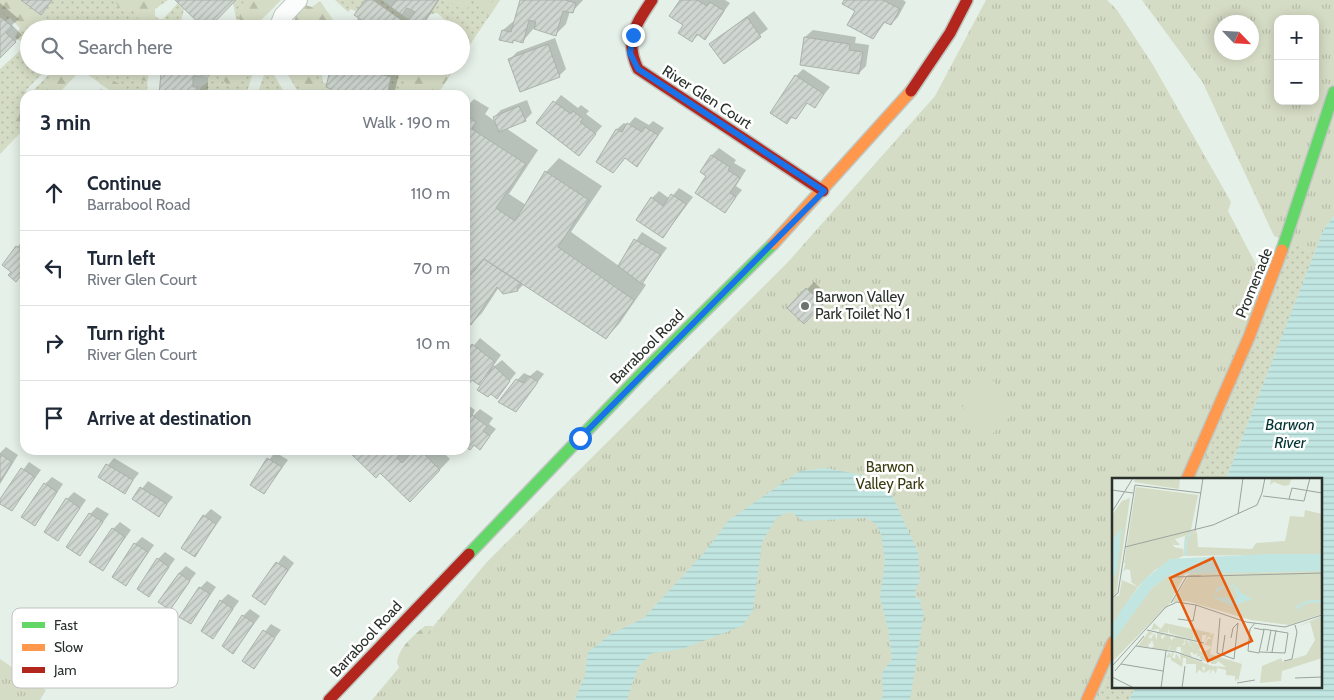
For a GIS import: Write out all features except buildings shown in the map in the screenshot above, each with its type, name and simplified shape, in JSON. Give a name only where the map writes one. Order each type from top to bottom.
[{"type":"street","points":[[281,20],[298,0]]},
{"type":"street","name":"River Glen Court","points":[[652,0],[640,18],[633,35],[630,53],[638,69],[824,191]]},
{"type":"street","name":"Barrabool Road","points":[[329,700],[645,370],[768,250],[824,191],[912,89],[950,33],[967,0]]},
{"type":"street","name":"Promenade","points":[[1187,478],[1280,262],[1316,158],[1334,92]]},
{"type":"street","points":[[1086,700],[1112,644]]},
{"type":"green space","points":[[0,0],[21,0],[41,15],[52,0],[168,0],[155,9],[155,16],[159,19],[163,19],[178,3],[184,9],[181,20],[20,20],[20,28],[10,18],[5,22],[0,17]]},
{"type":"green space","points":[[1,0],[21,0],[41,15],[41,20],[20,20],[20,22],[5,11],[0,16]]},
{"type":"green space","points":[[118,0],[164,0],[155,9],[155,16],[144,20],[136,17],[134,9],[126,10],[119,8],[116,2]]},
{"type":"green space","points":[[236,0],[281,0],[261,20],[236,20],[233,3]]},
{"type":"green space","points":[[246,0],[276,0],[275,6],[261,20],[239,19],[242,4]]},
{"type":"green space","points":[[335,0],[365,0],[357,12],[351,9],[348,12]]},
{"type":"green space","points":[[373,0],[382,0],[409,20],[401,20]]},
{"type":"green space","points":[[438,0],[500,0],[470,45],[470,20],[445,20],[437,13],[428,15]]},
{"type":"green space","points":[[447,0],[470,0],[471,5],[466,9],[459,8]]},
{"type":"green space","points":[[473,0],[482,0],[486,4],[500,0],[489,17]]},
{"type":"green space","name":"Barwon Valley Park","points":[[986,0],[1107,0],[1117,10],[1153,65],[1231,202],[1228,211],[1273,297],[1197,478],[1112,478],[1112,668],[1097,700],[372,700],[486,563],[788,262],[935,96]]},
{"type":"green space","points":[[1142,0],[1334,0],[1334,216],[1324,229],[1315,253],[1274,236],[1203,83]]},
{"type":"green space","points":[[320,1],[333,20],[295,20],[305,5],[312,7]]},
{"type":"green space","points":[[20,28],[20,41],[15,37]]},
{"type":"green space","points":[[20,51],[20,75],[41,75],[26,90],[20,90],[20,133],[0,154],[0,69]]},
{"type":"green space","points":[[48,75],[76,75],[62,90],[34,90]]},
{"type":"green space","points":[[52,75],[75,75],[62,90],[39,90]]},
{"type":"green space","points":[[88,75],[148,75],[147,90],[110,90]]},
{"type":"green space","points":[[95,75],[101,75],[126,87],[128,90],[110,90],[99,83],[99,79]]},
{"type":"green space","points":[[136,75],[147,75],[147,81],[138,80]]},
{"type":"green space","points":[[208,75],[252,75],[248,90],[200,90],[208,82]]},
{"type":"green space","points":[[218,75],[239,75],[239,81],[229,86]]},
{"type":"green space","points":[[264,75],[274,75],[283,90],[259,90]]},
{"type":"green space","points":[[288,75],[322,75],[323,83],[327,83],[326,87],[331,89],[331,90],[297,90]]},
{"type":"green space","points":[[296,75],[308,75],[318,82],[327,83],[326,87],[331,90],[302,90],[304,87],[299,81],[294,81]]},
{"type":"green space","points":[[382,75],[450,75],[440,90],[388,90],[391,77]]},
{"type":"green space","points":[[399,75],[450,75],[440,90],[408,90],[405,86],[404,78]]},
{"type":"green space","points":[[20,112],[20,129],[15,123]]},
{"type":"green space","points":[[1292,243],[1315,253],[1226,478],[1197,478]]},
{"type":"green space","points":[[991,379],[1019,408],[990,436],[962,407]]},
{"type":"green space","points":[[425,626],[433,626],[401,671],[397,663],[398,657],[407,642]]},
{"type":"green space","points":[[0,659],[12,667],[12,688],[43,688],[46,690],[40,700],[0,700]]},
{"type":"green space","points":[[1112,668],[1112,688],[1135,688],[1129,700],[1097,700]]},
{"type":"water","name":"Barwon River","points":[[1334,216],[1334,700],[1129,700],[1135,688],[1322,688],[1322,478],[1226,478],[1324,229]]},
{"type":"water","points":[[826,468],[861,475],[890,491],[918,552],[920,581],[916,588],[915,597],[921,600],[920,605],[924,613],[910,700],[880,700],[883,696],[882,673],[892,659],[888,629],[880,596],[885,560],[881,534],[876,524],[866,518],[804,521],[790,512],[777,517],[762,542],[753,610],[742,626],[682,649],[652,653],[638,667],[627,700],[575,700],[585,675],[588,652],[611,634],[644,618],[703,554],[729,520],[800,471]]},
{"type":"traffic: fast","points":[[1282,250],[1334,92]]},
{"type":"traffic: fast","points":[[469,554],[645,370],[773,244]]},
{"type":"traffic: slow","points":[[773,244],[911,91]]},
{"type":"traffic: slow","points":[[1187,478],[1249,337],[1282,250]]},
{"type":"traffic: slow","points":[[1087,700],[1112,644]]},
{"type":"traffic: jam","points":[[652,0],[633,33],[632,49],[638,69],[823,191]]},
{"type":"traffic: jam","points":[[911,91],[950,33],[967,0]]},
{"type":"traffic: jam","points":[[329,700],[469,554]]},
{"type":"place","name":"Barwon Valley Park Toilet No 1","points":[[805,306]]},
{"type":"route","points":[[580,438],[645,370],[768,250],[824,191],[638,69],[630,53],[633,35]]}]
